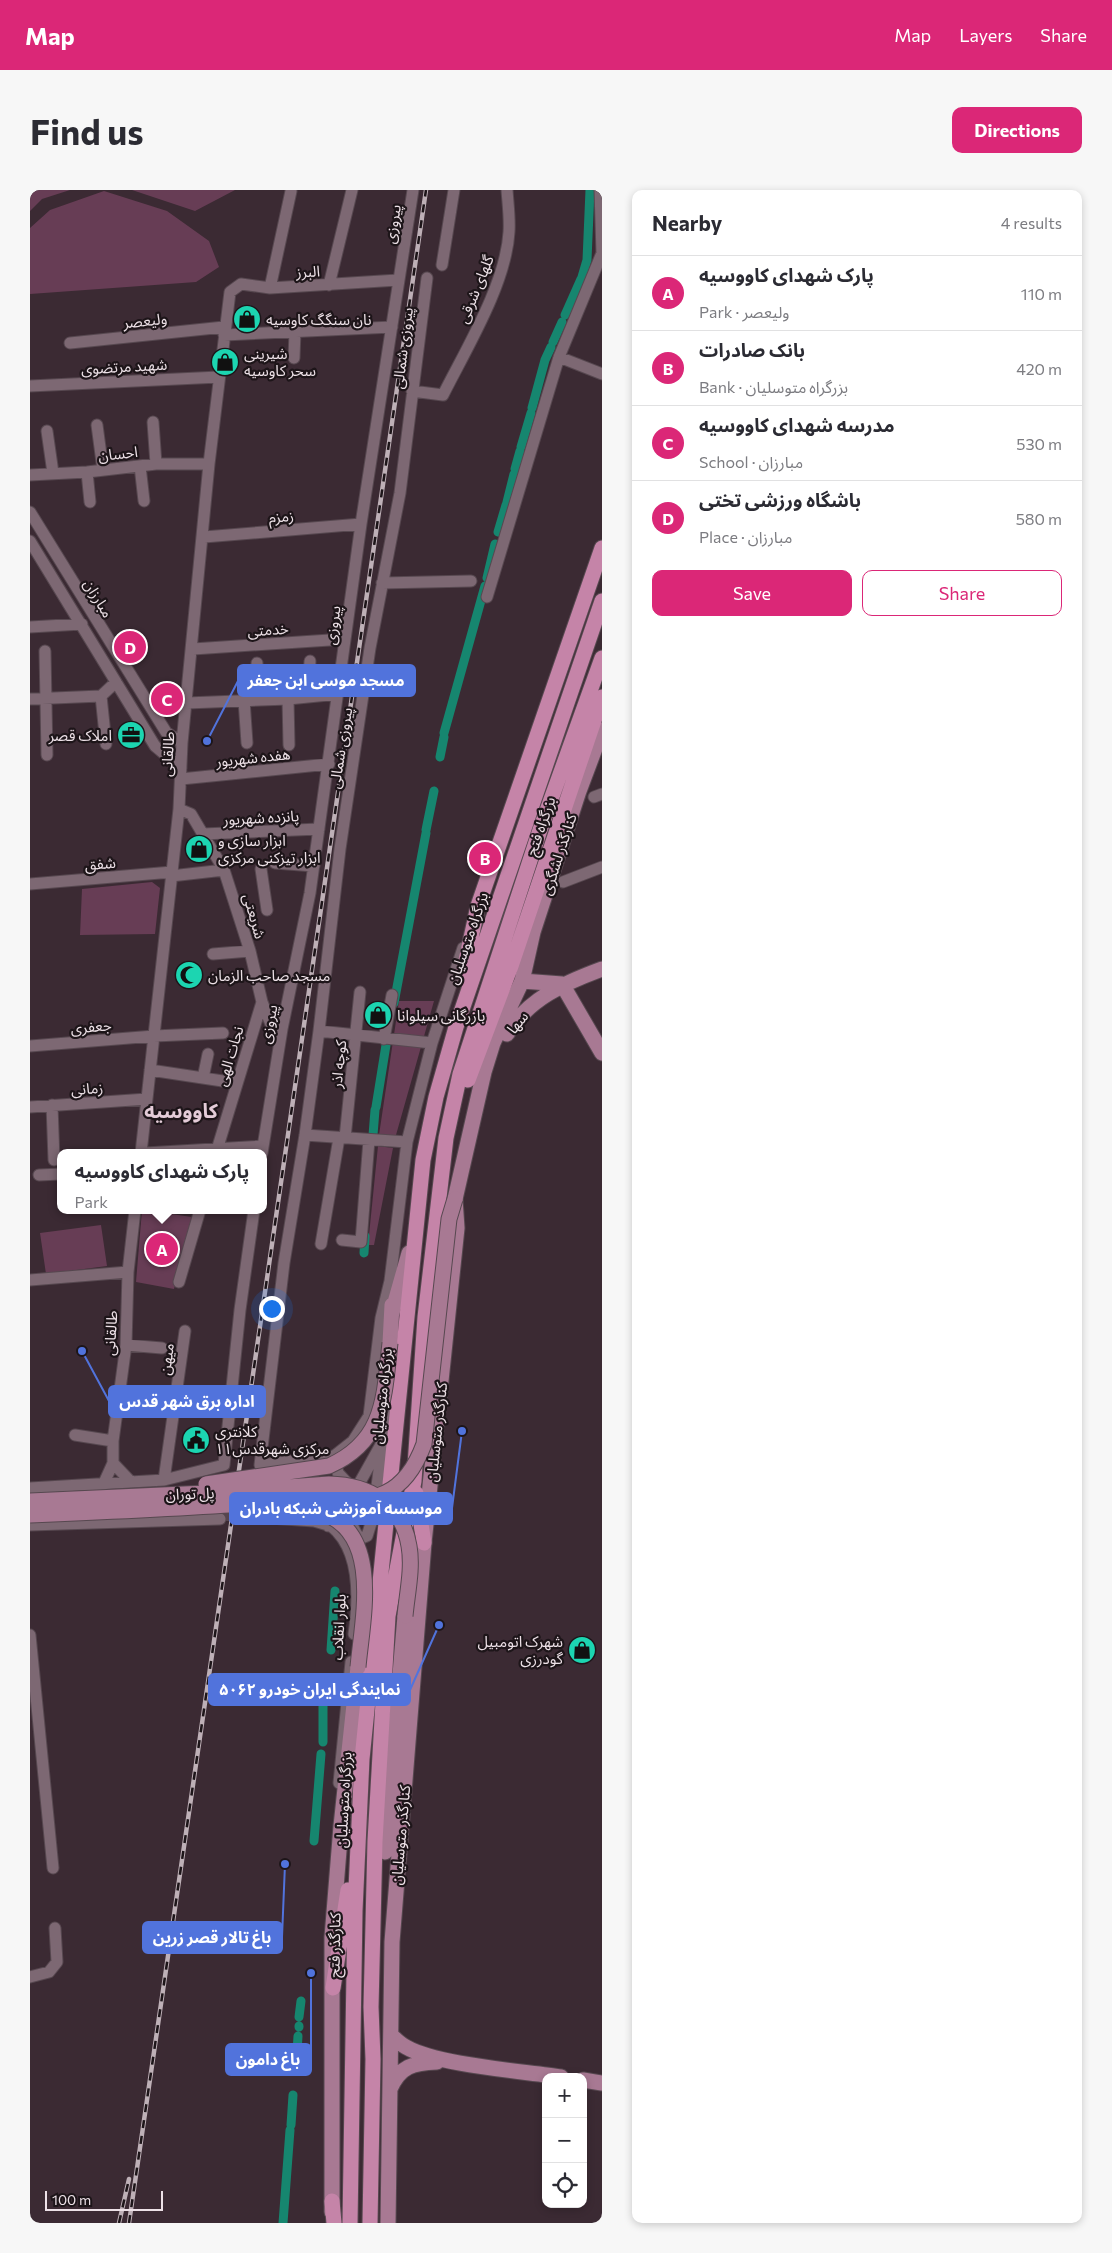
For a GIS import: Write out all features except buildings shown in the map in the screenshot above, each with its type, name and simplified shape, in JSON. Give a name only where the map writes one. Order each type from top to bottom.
[{"type":"highway","points":[[456,1027],[455,1001],[469,956],[478,906],[602,548]]},
{"type":"highway","name":"بزرگراه متوسلیان","points":[[350,2223],[358,1837],[363,1749],[400,1398],[414,1237],[425,1151],[436,1097],[456,1027],[602,601]]},
{"type":"highway","points":[[370,2223],[373,2059],[370,2007],[375,1841],[388,1616],[414,1480],[425,1317],[446,1138],[460,1074],[540,830],[602,658]]},
{"type":"highway","name":"بزرگراه فتح","points":[[446,1138],[511,966],[602,697]]},
{"type":"highway","points":[[414,1480],[424,1543]]},
{"type":"highway","points":[[333,1988],[358,1837]]},
{"type":"highway","points":[[373,2059],[378,2033],[385,1852]]},
{"type":"highway","points":[[332,2201],[333,2223]]},
{"type":"main road","name":"کنارگذر لشگری","points":[[522,981],[533,932],[579,791],[602,730]]},
{"type":"main road","points":[[493,1043],[511,966]]},
{"type":"main road","name":"سها","points":[[484,1072],[515,1020],[532,1004],[562,984],[602,969]]},
{"type":"main road","name":"سها","points":[[522,981],[562,984]]},
{"type":"main road","name":"کنارگذر متوسلیان","points":[[388,2223],[388,2093],[392,1942],[424,1543],[457,1228],[454,1199],[484,1072],[493,1043],[522,981]]},
{"type":"main road","points":[[562,984],[602,1053]]},
{"type":"main road","name":"پل توران","points":[[30,1516],[244,1504],[309,1496],[372,1498],[386,1493],[408,1475],[420,1456],[424,1444],[449,1220],[454,1199]]},
{"type":"main road","points":[[392,1313],[414,1237]]},
{"type":"main road","points":[[162,1487],[215,1482],[329,1466],[342,1460],[367,1438],[378,1419],[383,1405],[392,1313],[390,1281]]},
{"type":"main road","name":"پل توران","points":[[30,1501],[162,1487],[329,1484],[349,1484],[365,1489],[383,1500],[402,1523],[409,1547],[385,1852]]},
{"type":"main road","name":"پل توران","points":[[244,1504],[308,1510],[325,1514],[336,1520],[355,1542],[362,1556],[364,1574],[358,1668]]},
{"type":"main road","name":"کنارگذر فتح","points":[[332,2201],[332,1937],[341,1826],[358,1668]]},
{"type":"main road","points":[[391,2035],[405,2047],[420,2054],[456,2062],[542,2074]]},
{"type":"main road","points":[[388,2093],[395,2077],[411,2065],[456,2062]]},
{"type":"main road","points":[[587,2081],[602,2083]]},
{"type":"street","points":[[329,285],[352,190]]},
{"type":"street","name":"پیروزی","points":[[262,1149],[279,1044],[320,829],[361,524],[413,190]]},
{"type":"street","points":[[442,264],[454,190]]},
{"type":"street","name":"گلهای شرقی","points":[[412,391],[441,396],[444,394],[502,272],[509,232],[507,190]]},
{"type":"street","points":[[487,597],[559,357],[602,253],[600,190]]},
{"type":"street","points":[[270,288],[291,192]]},
{"type":"street","name":"پیروزی شمالی","points":[[355,1491],[258,1485],[284,1263],[305,1135],[340,849],[382,583],[400,493],[427,278]]},
{"type":"street","name":"البرز","points":[[228,298],[233,288],[242,284],[270,288],[398,280]]},
{"type":"street","name":"طالقانی","points":[[143,1149],[150,1070],[179,809],[182,743],[228,298]]},
{"type":"street","name":"ولیعصر","points":[[70,343],[224,331],[295,331],[392,327]]},
{"type":"street","points":[[294,358],[295,331]]},
{"type":"street","points":[[559,357],[602,374]]},
{"type":"street","name":"شهید مرتضوی","points":[[30,386],[220,377]]},
{"type":"street","points":[[153,422],[156,464]]},
{"type":"street","points":[[97,425],[103,470]]},
{"type":"street","points":[[47,431],[53,473]]},
{"type":"street","name":"احسان","points":[[30,475],[87,472],[156,464],[210,464]]},
{"type":"street","points":[[140,466],[144,501]]},
{"type":"street","points":[[87,472],[90,502]]},
{"type":"street","name":"مبارزان","points":[[30,512],[166,732],[182,743]]},
{"type":"street","name":"زمزم","points":[[204,537],[361,524]]},
{"type":"street","name":"مبارزان","points":[[30,541],[155,746],[181,773]]},
{"type":"street","points":[[382,583],[472,581]]},
{"type":"street","points":[[30,627],[82,624]]},
{"type":"street","name":"خدمتی","points":[[193,649],[345,638]]},
{"type":"street","points":[[46,651],[47,755]]},
{"type":"street","points":[[308,696],[310,661]]},
{"type":"street","points":[[257,664],[257,700]]},
{"type":"street","points":[[30,699],[101,696],[116,682]]},
{"type":"street","points":[[187,703],[288,699],[338,694]]},
{"type":"street","points":[[101,696],[106,744]]},
{"type":"street","points":[[288,699],[289,745]]},
{"type":"street","points":[[244,700],[247,744]]},
{"type":"street","points":[[155,746],[166,732]]},
{"type":"street","name":"هفده شهریور","points":[[181,773],[329,764]]},
{"type":"street","name":"شریعتی","points":[[179,809],[191,814],[224,870],[250,951],[262,1002],[279,1044]]},
{"type":"street","name":"پانزده شهریور","points":[[203,834],[320,829]]},
{"type":"street","points":[[275,863],[314,866]]},
{"type":"street","points":[[563,882],[602,867]]},
{"type":"street","points":[[261,869],[267,910]]},
{"type":"street","name":"شفق","points":[[30,884],[224,870]]},
{"type":"street","points":[[260,1465],[334,1456],[353,1441],[369,1416],[381,1318],[390,1281],[407,1142],[432,1043],[478,906]]},
{"type":"street","points":[[213,954],[250,951]]},
{"type":"street","name":"کوچه اذر","points":[[320,1244],[342,1138],[360,992]]},
{"type":"street","points":[[384,1039],[392,995]]},
{"type":"street","name":"نجات الهی","points":[[218,1149],[262,1002]]},
{"type":"street","points":[[319,1031],[432,1043]]},
{"type":"street","name":"جعفری","points":[[30,1046],[154,1036],[223,1033]]},
{"type":"street","points":[[203,1078],[208,1054]]},
{"type":"street","points":[[150,1070],[236,1083]]},
{"type":"street","name":"زمانی","points":[[30,1107],[147,1099]]},
{"type":"street","points":[[52,1105],[54,1160]]},
{"type":"street","points":[[305,1135],[407,1142]]},
{"type":"street","points":[[342,1240],[361,1242],[369,1140]]},
{"type":"street","points":[[39,1175],[57,1174]]},
{"type":"street","name":"طالقانی","points":[[103,1485],[113,1463],[113,1441],[126,1345],[128,1272],[135,1214]]},
{"type":"street","points":[[179,1282],[199,1214]]},
{"type":"street","points":[[30,1488],[130,1482],[162,1487],[224,1465],[240,1310],[253,1214]]},
{"type":"street","points":[[30,1280],[128,1272]]},
{"type":"street","name":"میهن","points":[[162,1487],[186,1330]]},
{"type":"street","points":[[126,1345],[162,1348]]},
{"type":"street","points":[[383,1441],[373,1517],[367,1536],[362,1538],[356,1535],[353,1529],[355,1491],[383,1441],[400,1398]]},
{"type":"street","points":[[75,1435],[113,1441]]},
{"type":"street","points":[[334,1456],[338,1473],[355,1491]]},
{"type":"street","points":[[113,1463],[130,1482]]},
{"type":"street","points":[[115,1484],[122,1518]]},
{"type":"street","points":[[30,1525],[122,1518],[221,1517]]},
{"type":"street","points":[[254,1519],[331,1526],[353,1520]]},
{"type":"street","name":"بلوار انقلاب","points":[[331,1526],[341,1535],[350,1550],[355,1577],[356,1624],[339,1783],[341,1826]]},
{"type":"street","points":[[30,1635],[53,1868]]},
{"type":"street","points":[[30,1976],[49,1972],[57,1962],[55,1928]]},
{"type":"shaded area","points":[[30,190],[70,190],[42,199],[30,211]]},
{"type":"shaded area","points":[[132,190],[235,190],[195,211]]},
{"type":"shaded area","points":[[104,191],[167,211],[209,241],[219,267],[196,282],[30,294],[30,228],[50,210]]},
{"type":"shaded area","points":[[152,882],[160,888],[155,934],[80,935],[82,889]]},
{"type":"shaded area","points":[[399,1001],[434,1001],[396,1135],[379,1135]]},
{"type":"shaded area","points":[[378,1146],[393,1148],[374,1245],[368,1245]]},
{"type":"shaded area","points":[[142,1214],[171,1214],[192,1217],[174,1289],[136,1282]]},
{"type":"shaded area","points":[[101,1225],[107,1266],[46,1274],[40,1233]]},
{"type":"waterway","points":[[582,277],[587,260],[590,190]]},
{"type":"waterway","points":[[565,315],[581,279]]},
{"type":"waterway","points":[[553,342],[562,322]]},
{"type":"waterway","points":[[532,408],[545,360],[551,347]]},
{"type":"waterway","points":[[521,447],[531,413]]},
{"type":"waterway","points":[[515,469],[520,451]]},
{"type":"waterway","points":[[507,502],[514,474]]},
{"type":"waterway","points":[[498,532],[506,505]]},
{"type":"waterway","points":[[487,578],[495,544]]},
{"type":"waterway","points":[[444,733],[485,586]]},
{"type":"waterway","points":[[440,757],[444,737]]},
{"type":"waterway","points":[[426,830],[434,791]]},
{"type":"waterway","points":[[394,1003],[426,833]]},
{"type":"waterway","points":[[376,1107],[386,1045]]},
{"type":"waterway","points":[[373,1135],[375,1110]]},
{"type":"waterway","points":[[364,1253],[365,1236]]},
{"type":"waterway","points":[[331,1650],[335,1591]]},
{"type":"waterway","points":[[323,1686],[323,1742]]},
{"type":"waterway","points":[[314,1841],[321,1754]]},
{"type":"waterway","points":[[299,2017],[301,2001]]},
{"type":"waterway","points":[[297,2052],[298,2036]]},
{"type":"waterway","points":[[291,2125],[293,2095]]},
{"type":"waterway","points":[[283,2223],[290,2130]]},
{"type":"tunnel","points":[[221,1515],[255,1517]]},
{"type":"railway","points":[[129,2223],[426,190]]},
{"type":"railway","points":[[119,2223],[129,2179]]},
{"type":"place","name":"نان سنگگ کاوسیه","points":[[247,319]]},
{"type":"place","name":"شیرینی سحر کاوسیه","points":[[225,362]]},
{"type":"place","name":"باشگاه ورزشی تختی","points":[[130,647]]},
{"type":"place","name":"مدرسه شهدای کاووسیه","points":[[167,699]]},
{"type":"place","name":"املاک قصر","points":[[131,735]]},
{"type":"place","name":"مسجد موسی ابن جعفر","points":[[207,741]]},
{"type":"place","name":"ابزار سازی و ابزار تیزکنی مرکزی","points":[[199,849]]},
{"type":"place","name":"بانک صادرات","points":[[485,858]]},
{"type":"place","name":"مسجد صاحب الزمان","points":[[189,975]]},
{"type":"place","name":"بازرگانی سیلوانا","points":[[378,1015]]},
{"type":"place","name":"پارک شهدای کاووسیه","points":[[162,1249]]},
{"type":"place","name":"اداره برق شهر قدس","points":[[82,1351]]},
{"type":"place","name":"موسسه آموزشی شبکه بادران","points":[[462,1431]]},
{"type":"place","name":"کلانتری ۱۱مرکزی شهرقدس","points":[[196,1440]]},
{"type":"place","name":"نمایندگی ایران خودرو ۵۰۶۲","points":[[439,1625]]},
{"type":"place","name":"شهرک اتومبیل گودرزی","points":[[582,1650]]},
{"type":"place","name":"باغ تالار قصر زرین","points":[[285,1864]]},
{"type":"place","name":"باغ دامون","points":[[311,1973]]},
{"type":"district","name":"کاووسیه","points":[[181,1110]]}]
